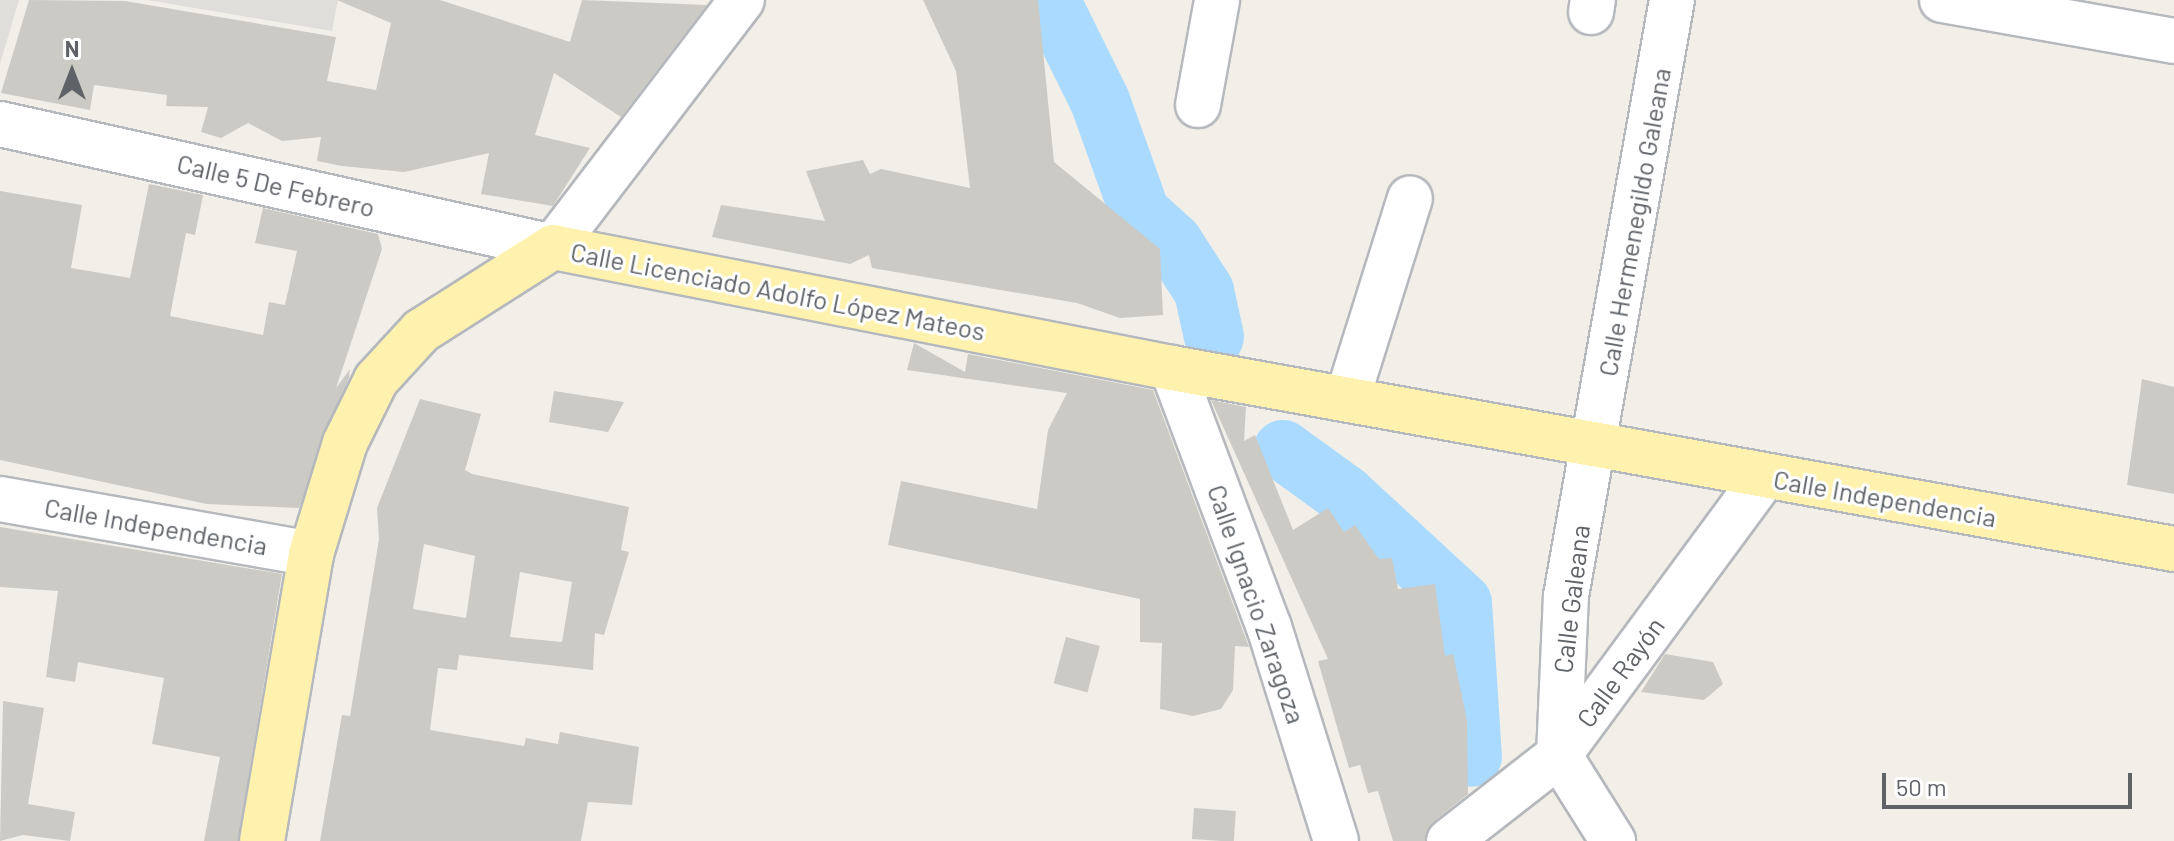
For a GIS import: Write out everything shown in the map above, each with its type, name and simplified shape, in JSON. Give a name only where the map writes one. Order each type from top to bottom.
[{"type":"main road","name":"Calle Licenciado Adolfo López Mateos","points":[[262,841],[311,554],[345,443],[376,380],[421,331],[553,247],[1172,368],[1348,396],[1597,444]]},
{"type":"main road","name":"Calle Independencia","points":[[1597,444],[1764,477],[2174,549]]},
{"type":"street","points":[[553,247],[742,0]]},
{"type":"street","points":[[1198,105],[1217,0]]},
{"type":"street","name":"Calle Hermenegildo Galeana","points":[[1597,444],[1672,0]]},
{"type":"street","points":[[1942,0],[2174,41]]},
{"type":"street","name":"Calle 5 De Febrero","points":[[0,124],[553,247]]},
{"type":"street","points":[[1348,396],[1410,198]]},
{"type":"street","name":"Calle Ignacio Zaragoza","points":[[1172,368],[1269,627],[1336,841]]},
{"type":"street","name":"Calle Galeana","points":[[1559,755],[1566,596],[1597,444]]},
{"type":"street","name":"Calle Rayón","points":[[1449,841],[1559,755],[1764,477]]},
{"type":"street","name":"Calle Independencia","points":[[0,499],[311,554]]},
{"type":"street","points":[[1559,755],[1613,841]]},
{"type":"shaded area","points":[[0,0],[19,0],[0,64]]},
{"type":"shaded area","points":[[147,0],[338,0],[332,31]]},
{"type":"building","points":[[29,0],[125,1],[336,37],[327,81],[376,90],[391,23],[337,0],[440,0],[570,42],[582,0],[707,5],[621,117],[554,73],[535,135],[590,148],[553,206],[481,194],[489,153],[404,172],[342,166],[317,161],[321,137],[282,141],[248,123],[221,138],[201,132],[208,107],[166,106],[167,95],[94,85],[90,110],[1,93]]},
{"type":"building","points":[[923,0],[1038,0],[1054,162],[1160,249],[1163,315],[1120,318],[1077,303],[872,268],[869,255],[850,264],[712,237],[721,205],[825,221],[806,171],[863,160],[870,174],[881,169],[970,188],[956,71]]},
{"type":"building","points":[[149,184],[203,195],[195,235],[186,233],[170,316],[263,335],[269,302],[285,305],[297,251],[255,243],[263,208],[378,234],[382,249],[336,388],[350,369],[349,378],[299,508],[207,504],[0,460],[0,191],[82,205],[71,268],[130,278]]},
{"type":"building","points":[[914,343],[965,372],[968,354],[1153,390],[1249,647],[1235,646],[1233,690],[1221,709],[1193,716],[1160,709],[1162,643],[1140,642],[1140,599],[888,545],[901,481],[1037,509],[1048,430],[1067,393],[907,370]]},
{"type":"building","points":[[2142,379],[2174,387],[2174,494],[2127,485]]},
{"type":"building","points":[[554,391],[624,402],[608,432],[549,422]]},
{"type":"building","points":[[420,399],[481,414],[465,470],[472,474],[629,507],[621,550],[629,552],[604,635],[595,633],[593,670],[459,655],[457,670],[438,668],[430,730],[524,746],[526,738],[558,744],[560,732],[639,747],[632,805],[588,802],[581,841],[320,841],[342,715],[350,716],[379,539],[377,508]],"holes":[[[424,544],[475,556],[466,618],[413,609]],[[520,572],[572,582],[562,642],[510,637]]]},
{"type":"building","points":[[1211,400],[1246,407],[1244,441],[1255,435],[1293,530],[1328,508],[1344,532],[1355,525],[1379,559],[1392,558],[1398,589],[1435,584],[1445,656],[1453,654],[1467,720],[1468,794],[1433,822],[1425,841],[1393,841],[1378,791],[1368,793],[1360,765],[1349,768],[1318,661],[1328,659]]},
{"type":"building","points":[[0,527],[282,574],[238,841],[204,841],[220,757],[152,744],[164,678],[78,662],[75,682],[46,677],[58,591],[0,587]]},
{"type":"building","points":[[1066,637],[1100,646],[1087,692],[1054,683]]},
{"type":"building","points":[[1665,654],[1713,662],[1723,684],[1704,700],[1641,692]]},
{"type":"building","points":[[3,701],[44,708],[28,804],[75,812],[70,841],[23,835],[0,841]]},
{"type":"building","points":[[1194,808],[1236,811],[1234,841],[1192,839]]},
{"type":"waterway","points":[[1050,0],[1100,101],[1140,213],[1173,243],[1204,291],[1214,337]]},
{"type":"waterway","points":[[1283,450],[1345,495],[1462,603],[1472,757]]}]
